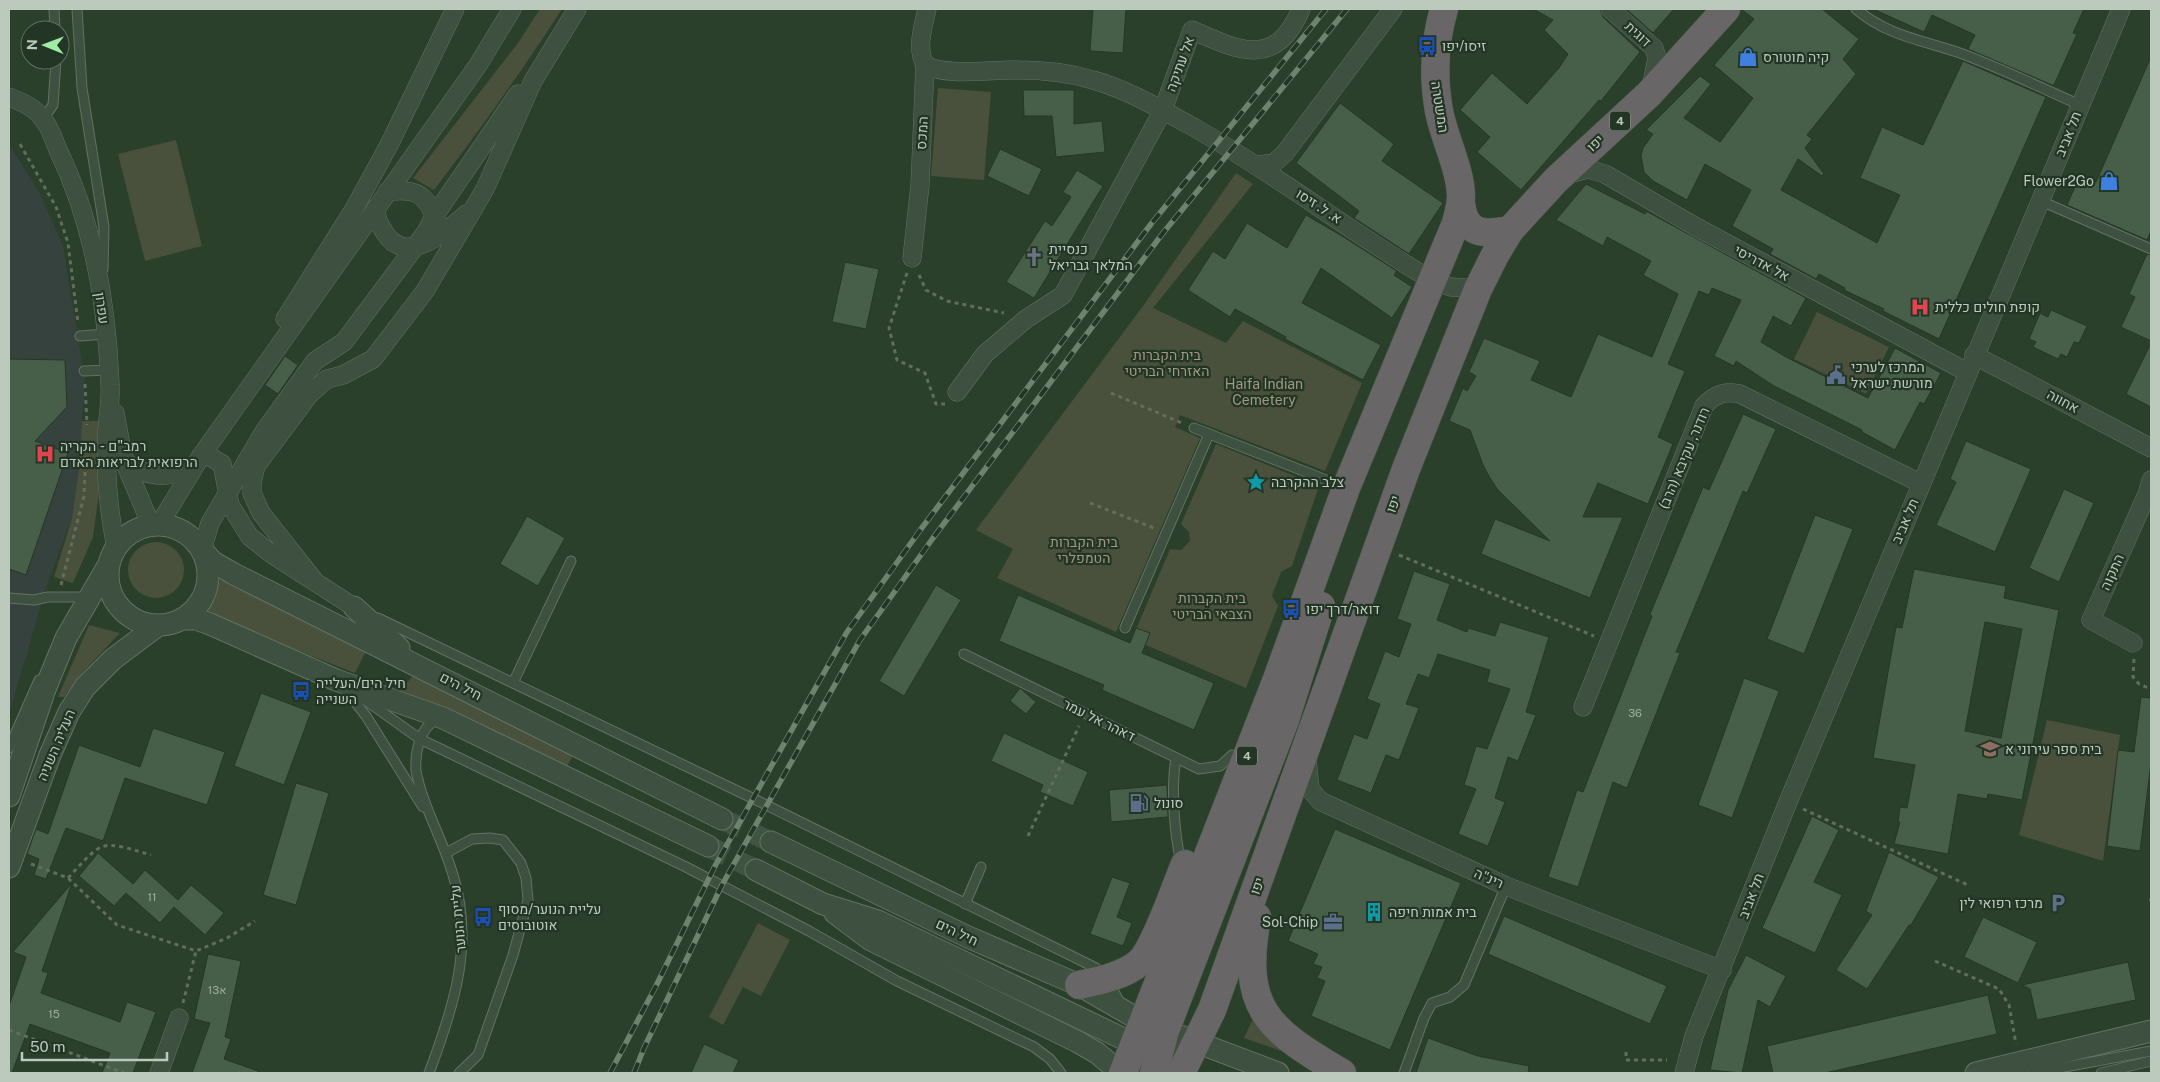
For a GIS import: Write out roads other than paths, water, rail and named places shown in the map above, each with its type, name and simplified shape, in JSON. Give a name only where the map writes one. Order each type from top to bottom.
[{"type":"highway","name":"המשטרה","points":[[1444,9],[1436,48],[1435,82],[1443,130],[1460,188],[1460,204]]},
{"type":"highway","name":"יפו","points":[[1156,1060],[1197,1044],[1212,1010],[1310,740],[1377,547],[1478,289],[1510,230],[1556,180],[1649,94],[1726,9]]},
{"type":"highway","points":[[1460,204],[1466,223],[1476,230],[1495,232],[1510,230]]},
{"type":"highway","name":"4","points":[[1156,1060],[1277,679],[1346,488],[1434,281],[1451,238],[1460,204]]},
{"type":"highway","points":[[1156,1060],[1285,720],[1307,656],[1347,516],[1346,488]]},
{"type":"highway","points":[[1079,985],[1107,978],[1140,962],[1183,870],[1232,755],[1277,679]]},
{"type":"highway","points":[[1272,846],[1254,932],[1253,965],[1256,996],[1273,1026],[1298,1047],[1342,1073]]},
{"type":"street","points":[[155,525],[196,462],[478,65],[512,9]]},
{"type":"street","points":[[327,379],[343,375],[373,359],[432,279],[485,189],[533,81],[576,9]]},
{"type":"street","points":[[313,580],[262,513],[252,493],[252,482],[256,466],[308,396],[327,379],[337,363],[344,342],[426,232],[576,9]]},
{"type":"street","name":"המכס","points":[[912,258],[920,185],[925,65],[921,57],[919,44],[927,9]]},
{"type":"street","name":"אל עתיקה","points":[[1163,110],[1192,30],[1225,45],[1256,51],[1271,47],[1284,38],[1301,9]]},
{"type":"street","points":[[1257,165],[1274,163],[1285,153],[1393,9]]},
{"type":"street","name":"דוגית","points":[[1610,9],[1654,48],[1656,62],[1649,94]]},
{"type":"street","name":"תל אביב","points":[[1684,1073],[1694,1036],[1788,802],[1920,483],[2121,9]]},
{"type":"street","points":[[239,401],[264,351],[354,210],[456,13]]},
{"type":"street","name":"א. ל. זיסו","points":[[925,65],[942,71],[1019,70],[1092,80],[1125,92],[1163,110],[1257,165],[1434,281],[1451,287],[1478,289]]},
{"type":"street","name":"עפרון","points":[[9,97],[26,103],[44,119],[64,162],[80,204],[93,252],[102,302],[109,370],[110,388],[107,432],[108,501],[113,556]]},
{"type":"street","points":[[957,392],[985,354],[1026,319],[1063,295],[1163,110]]},
{"type":"street","points":[[1285,153],[1283,168],[1288,186]]},
{"type":"street","name":"אל אדריסי","points":[[1556,180],[1581,170],[1594,170],[1606,174],[1696,227],[1967,372]]},
{"type":"street","points":[[387,192],[404,189],[418,193],[429,203],[440,235],[440,252],[432,279]]},
{"type":"street","points":[[376,208],[376,218],[388,238],[406,247],[415,246],[429,242],[440,235],[467,213],[485,189]]},
{"type":"street","points":[[202,550],[210,522],[227,490],[265,430],[315,361],[344,342]]},
{"type":"street","name":"אחווה","points":[[1974,355],[2151,448]]},
{"type":"street","points":[[110,388],[124,461],[155,525]]},
{"type":"street","name":"רודנר, עקיבא (הרב)","points":[[1583,707],[1704,406],[1713,397],[1731,391],[1740,394],[1920,483]]},
{"type":"street","points":[[124,461],[144,474],[157,476],[174,475],[208,455],[222,464],[230,505],[250,537],[354,606],[416,664]]},
{"type":"street","name":"התקוה","points":[[2133,643],[2091,620],[2147,494],[2151,480]]},
{"type":"street","points":[[155,525],[180,529],[192,538],[202,550],[208,565],[207,588],[196,609],[184,619],[171,624],[157,626],[134,620],[116,603],[108,579],[113,556],[130,533],[155,525]]},
{"type":"street","name":"חיל הים","points":[[202,550],[213,562],[234,574],[722,818]]},
{"type":"street","name":"העליה השניה","points":[[9,796],[45,689],[66,638],[113,556]]},
{"type":"street","points":[[184,619],[196,619],[210,624],[336,680],[444,718],[708,846]]},
{"type":"street","name":"העליה השניה","points":[[10,862],[50,756],[69,712],[85,687],[113,658],[157,626]]},
{"type":"street","name":"רינ\"ה","points":[[1310,740],[1306,767],[1310,789],[1320,801],[1506,886],[1722,970]]},
{"type":"street","name":"חיל הים","points":[[771,842],[968,937],[1079,985],[1156,1060]]},
{"type":"street","name":"חיל הים","points":[[756,870],[823,904],[878,921],[1156,1060]]},
{"type":"street","name":"חיל הים","points":[[823,904],[871,940],[1097,1053],[1156,1060]]},
{"type":"street","points":[[159,1073],[179,1018]]},
{"type":"street","points":[[1976,1073],[2025,1068],[2151,1030]]},
{"type":"street","name":"תל אביב","points":[[1694,1036],[1694,1073]]},
{"type":"street","points":[[1197,1044],[1278,1073]]},
{"type":"lane","points":[[77,9],[82,88],[104,226],[102,302]]},
{"type":"lane","points":[[1856,9],[1894,34],[1957,52],[2080,105]]},
{"type":"lane","points":[[44,119],[53,105],[57,70]]},
{"type":"lane","points":[[2040,201],[2151,249]]},
{"type":"lane","points":[[80,336],[106,334]]},
{"type":"lane","points":[[84,371],[109,370]]},
{"type":"lane","points":[[1194,428],[1346,488]]},
{"type":"lane","points":[[1125,628],[1208,434]]},
{"type":"lane","points":[[513,683],[571,561]]},
{"type":"lane","points":[[9,598],[34,600],[48,597],[81,598],[92,594]]},
{"type":"lane","points":[[354,606],[752,798],[1096,968],[1107,978],[1156,1060]]},
{"type":"lane","points":[[9,748],[44,670],[66,638]]},
{"type":"lane","name":"דאהר אל עמר","points":[[964,654],[1199,769],[1220,766],[1232,755]]},
{"type":"lane","points":[[336,680],[420,739],[686,867],[809,931],[897,981],[1034,1048],[1050,1059],[1061,1073]]},
{"type":"lane","name":"עליית הנוער","points":[[336,680],[366,716],[434,825]]},
{"type":"lane","points":[[420,739],[434,721],[444,718]]},
{"type":"lane","points":[[9,756],[18,726]]},
{"type":"lane","name":"עליית הנוער","points":[[420,739],[416,754],[416,771],[454,878],[459,904],[462,958],[457,992],[429,1073]]},
{"type":"lane","points":[[1176,758],[1174,770],[1177,845],[1183,870]]},
{"type":"lane","points":[[446,852],[472,839],[490,838],[503,840],[521,863],[526,878],[528,900],[513,955],[478,1055],[460,1073]]},
{"type":"lane","points":[[966,904],[981,867]]},
{"type":"lane","points":[[1404,1073],[1424,1018],[1432,1003],[1450,997],[1464,985],[1506,886]]},
{"type":"lane","points":[[2025,1068],[2151,1051]]},
{"type":"lane","points":[[2101,1073],[2151,1061]]},
{"type":"tunnel","points":[[722,819],[771,842]]},
{"type":"tunnel","points":[[708,846],[756,870]]},
{"type":"railway","points":[[610,1073],[656,986],[715,866],[847,632],[921,529],[1151,224],[1326,9]]},
{"type":"railway","points":[[634,1073],[644,1048],[722,885],[860,640],[933,538],[1163,233],[1347,9]]},
{"type":"place","name":"זיסו/יפו","points":[[1427,46]]},
{"type":"place","name":"קיה מוטורס","points":[[1748,57]]},
{"type":"place","name":"Flower2Go","points":[[2109,181]]},
{"type":"place","name":"כנסיית המלאך גבריאל","points":[[1034,257]]},
{"type":"place","name":"קופת חולים כללית","points":[[1920,307]]},
{"type":"place","name":"המרכז לערכי מורשת ישראל","points":[[1836,375]]},
{"type":"place","name":"רמב\"ם - הקריה הרפואית לבריאות האדם","points":[[45,454]]},
{"type":"place","name":"צלב ההקרבה","points":[[1256,482]]},
{"type":"place","name":"דואר/דרך יפו","points":[[1291,609]]},
{"type":"place","name":"חיל הים/העלייה השנייה","points":[[301,691]]},
{"type":"place","name":"בית ספר עירוני א","points":[[1990,749]]},
{"type":"place","name":"סונול","points":[[1139,803]]},
{"type":"place","name":"מרכז רפואי לין","points":[[2058,903]]},
{"type":"place","name":"בית אמות חיפה","points":[[1374,912]]},
{"type":"place","name":"עליית הנוער/מסוף אוטובוסים","points":[[483,917]]},
{"type":"place","name":"Sol-Chip","points":[[1333,922]]},
{"type":"park label","name":"בית הקברות האזרחי הבריטי","points":[[1167,364]]},
{"type":"park label","name":"Haifa Indian Cemetery","points":[[1264,392]]},
{"type":"park label","name":"בית הקברות הטמפלרי","points":[[1084,550]]},
{"type":"park label","name":"בית הקברות הצבאי הבריטי","points":[[1212,606]]}]
